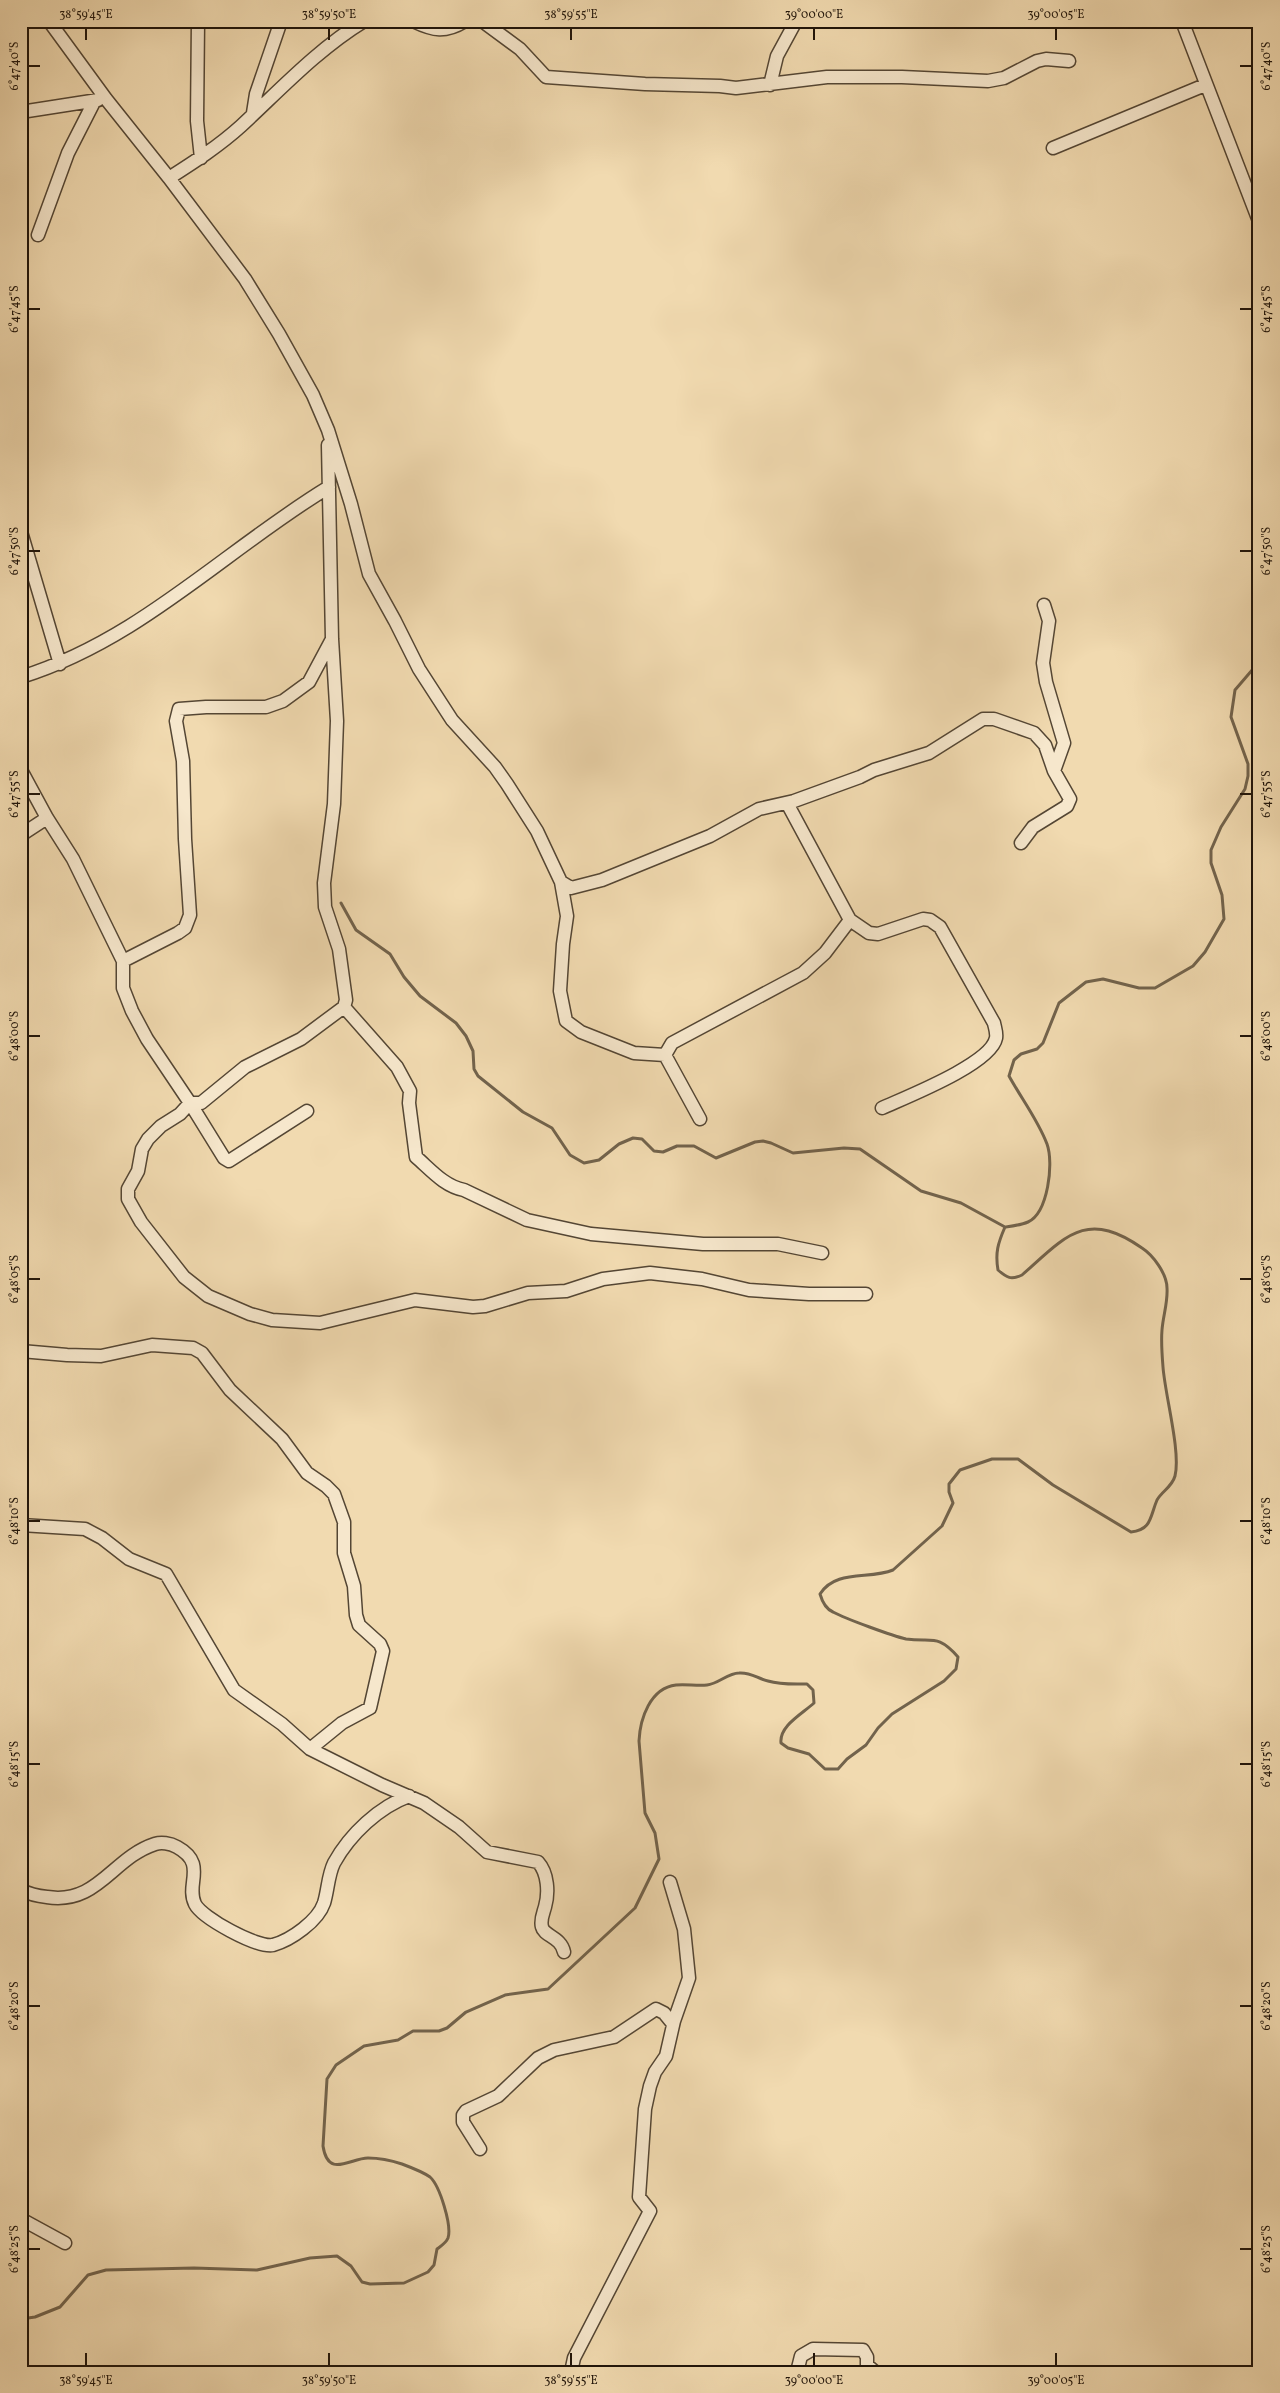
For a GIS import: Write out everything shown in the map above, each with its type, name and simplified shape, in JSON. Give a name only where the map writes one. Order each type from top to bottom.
[{"type":"street","points":[[49,21],[100,100],[170,178],[245,279],[313,395],[328,430],[352,504],[368,574],[395,621],[419,669],[452,720],[495,767],[507,784],[537,832],[560,882],[568,916],[563,944],[560,990],[566,1021],[581,1032],[634,1053],[664,1055]]},
{"type":"street","points":[[198,21],[197,121],[201,158]]},
{"type":"street","points":[[253,113],[256,94],[281,21]]},
{"type":"street","points":[[170,178],[201,158],[324,49],[364,21]]},
{"type":"street","points":[[413,21],[440,30],[451,30],[465,21]]},
{"type":"street","points":[[482,21],[520,49],[546,77],[645,84],[736,88],[827,77],[902,77],[988,81],[1004,78],[1037,61],[1046,59],[1069,61]]},
{"type":"street","points":[[770,85],[777,56],[796,21]]},
{"type":"street","points":[[1182,21],[1205,85],[1259,221]]},
{"type":"street","points":[[1053,148],[1205,85]]},
{"type":"street","points":[[21,112],[100,100]]},
{"type":"street","points":[[38,235],[68,153],[100,100]]},
{"type":"street","points":[[328,430],[332,639],[337,721],[334,804],[324,883],[325,907],[339,949],[346,1000],[344,1007],[301,1039],[245,1067],[201,1103],[190,1103],[180,1114],[161,1126],[148,1139],[142,1149],[138,1171],[128,1189],[128,1199],[141,1222],[184,1277],[208,1296],[257,1316],[272,1320],[320,1323],[415,1300],[472,1307],[485,1306],[528,1293],[566,1291],[603,1279],[650,1273],[702,1279],[750,1290],[809,1294],[866,1294]]},
{"type":"street","points":[[21,676],[60,664],[146,617],[284,514],[329,487]]},
{"type":"street","points":[[21,532],[60,664]]},
{"type":"street","points":[[1044,604],[1049,621],[1043,663],[1046,682],[1064,744],[1054,771]]},
{"type":"street","points":[[123,961],[178,933],[185,928],[190,915],[185,839],[183,761],[176,721],[179,709],[266,707],[283,701],[309,682],[332,639]]},
{"type":"street","points":[[560,882],[571,888],[602,880],[710,836],[759,809],[787,803],[860,777],[874,770],[929,753],[983,719],[994,719],[1034,733],[1045,745],[1054,771],[1070,799],[1067,806],[1033,827],[1021,843]]},
{"type":"street","points":[[21,770],[47,818],[73,859],[123,961],[123,988],[132,1011],[147,1039],[224,1158],[230,1161],[307,1111]]},
{"type":"street","points":[[787,803],[850,920],[869,933],[878,934],[910,922],[923,919],[930,920],[940,928],[994,1023],[996,1038],[991,1050],[977,1061],[958,1073],[882,1108]]},
{"type":"street","points":[[21,835],[47,818]]},
{"type":"street","points":[[664,1055],[672,1043],[803,973],[825,953],[850,920]]},
{"type":"street","points":[[344,1007],[397,1067],[410,1091],[409,1103],[416,1156],[442,1181],[455,1188],[464,1190],[527,1220],[591,1234],[703,1244],[778,1244],[822,1253]]},
{"type":"street","points":[[664,1055],[700,1119]]},
{"type":"street","points":[[21,1351],[101,1356],[152,1345],[193,1348],[202,1353],[230,1390],[282,1439],[307,1473],[332,1490],[344,1522],[344,1553],[354,1586],[356,1615],[360,1625],[380,1644],[383,1651],[370,1708],[342,1723],[310,1748]]},
{"type":"street","points":[[21,1524],[85,1529],[102,1538],[129,1559],[166,1574],[230,1687],[282,1724],[310,1748],[382,1785],[409,1796],[447,1818],[487,1852],[538,1862],[544,1868],[546,1881],[546,1900],[542,1917],[543,1930],[560,1942],[564,1952]]},
{"type":"street","points":[[21,1890],[50,1898],[75,1897],[88,1892],[136,1854],[155,1844],[174,1845],[188,1856],[193,1864],[195,1871],[193,1898],[199,1909],[231,1932],[256,1943],[270,1945],[288,1938],[309,1924],[323,1905],[334,1863],[345,1847],[365,1824],[398,1800],[409,1796]]},
{"type":"street","points":[[572,2372],[574,2358],[650,2211],[639,2197],[645,2109],[653,2075],[666,2056],[670,2043],[672,2024],[689,1978],[684,1928],[670,1882]]},
{"type":"street","points":[[480,2149],[463,2122],[463,2115],[466,2111],[498,2096],[538,2058],[554,2050],[614,2037],[656,2009],[664,2013],[672,2024]]},
{"type":"street","points":[[21,2219],[65,2243]]},
{"type":"street","points":[[797,2372],[801,2356],[813,2349],[863,2350],[867,2357],[868,2365],[875,2372]]},
{"type":"waterway","points":[[1005,1227],[1025,1223],[1035,1217],[1045,1198],[1050,1163],[1049,1152],[1043,1135],[1009,1076],[1014,1060],[1021,1054],[1037,1049],[1043,1043],[1059,1003],[1086,982],[1103,979],[1139,988],[1155,988],[1193,966],[1205,952],[1224,919],[1222,895],[1211,863],[1211,850],[1221,827],[1245,789],[1248,764],[1231,717],[1235,690],[1259,662]]},
{"type":"waterway","points":[[341,903],[356,930],[390,954],[404,977],[420,996],[456,1023],[466,1036],[473,1051],[474,1069],[478,1076],[523,1112],[552,1128],[570,1155],[584,1163],[599,1160],[619,1144],[633,1138],[642,1139],[654,1151],[663,1152],[677,1146],[694,1146],[716,1158],[755,1142],[763,1141],[793,1153],[844,1148],[860,1149],[921,1191],[961,1203],[1005,1227]]},
{"type":"waterway","points":[[21,2319],[35,2317],[60,2307],[88,2275],[106,2270],[194,2268],[257,2270],[310,2258],[337,2256],[351,2266],[362,2282],[370,2284],[404,2283],[428,2272],[434,2265],[437,2249],[446,2241],[449,2232],[447,2216],[438,2189],[430,2177],[402,2164],[368,2158],[341,2164],[330,2162],[323,2146],[327,2079],[336,2065],[364,2046],[398,2040],[413,2031],[439,2031],[447,2028],[466,2012],[505,1995],[548,1989],[635,1908],[659,1859],[655,1833],[645,1813],[639,1741],[644,1714],[653,1698],[667,1687],[711,1684],[735,1673],[747,1674],[778,1683],[807,1684],[813,1690],[814,1703],[787,1726],[781,1737],[781,1743],[788,1748],[809,1754],[825,1769],[838,1769],[847,1759],[866,1745],[878,1728],[892,1714],[944,1681],[956,1669],[958,1657],[945,1645],[934,1640],[906,1639],[839,1615],[826,1607],[820,1594],[827,1586],[844,1578],[884,1573],[893,1570],[942,1526],[953,1503],[949,1492],[949,1484],[960,1470],[992,1459],[1018,1459],[1053,1485],[1131,1532],[1138,1531],[1147,1525],[1157,1500],[1174,1480],[1176,1466],[1176,1453],[1162,1358],[1162,1330],[1167,1293],[1165,1277],[1155,1260],[1142,1248],[1123,1236],[1106,1230],[1091,1229],[1078,1232],[1065,1239],[1022,1275],[1009,1277],[998,1270],[997,1264],[998,1248],[1005,1227]]}]
